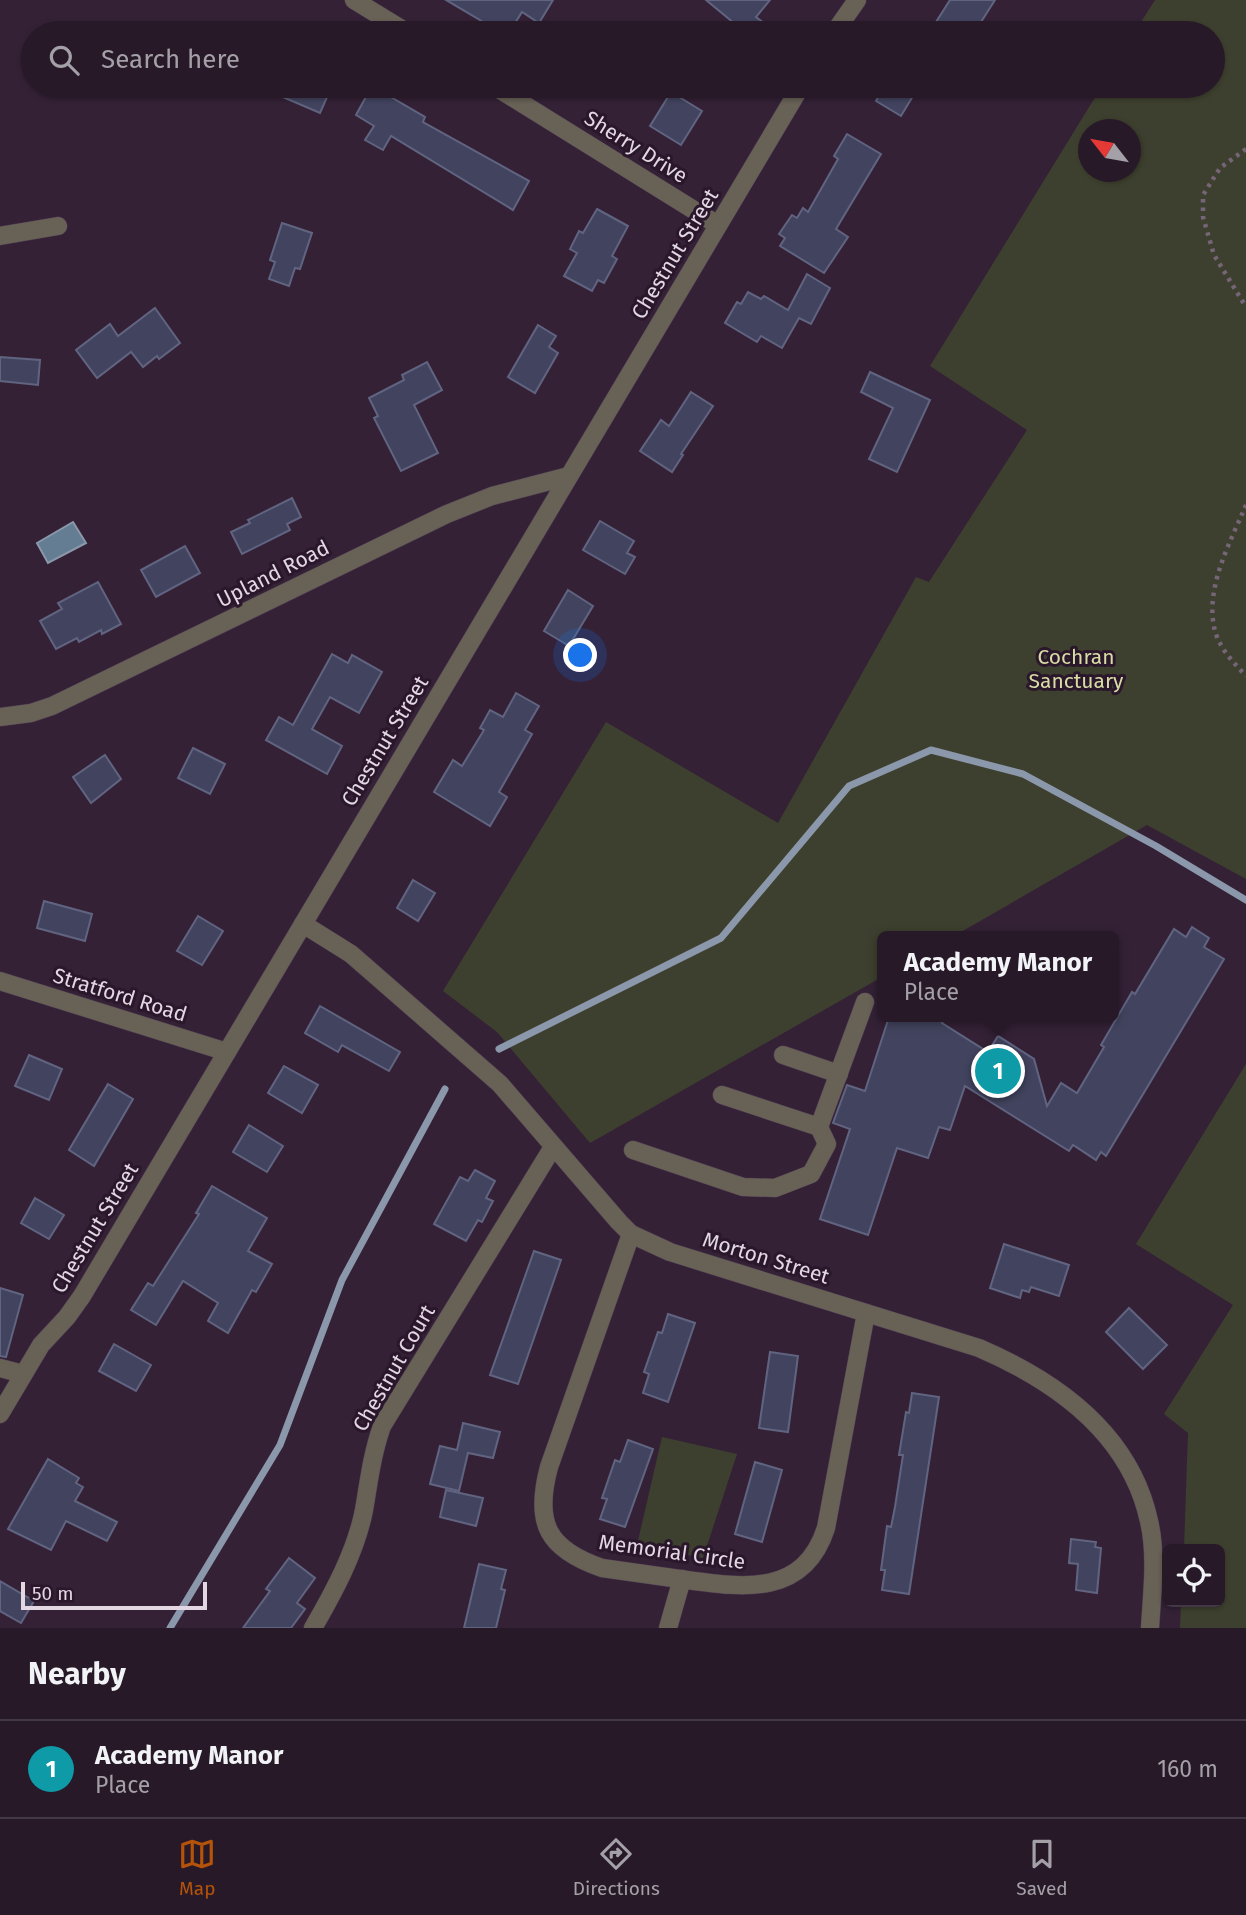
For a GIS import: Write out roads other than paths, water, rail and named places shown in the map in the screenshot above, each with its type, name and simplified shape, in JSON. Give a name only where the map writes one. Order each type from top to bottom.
[{"type":"street","points":[[354,0],[388,21]]},
{"type":"street","points":[[842,21],[857,0]]},
{"type":"street","name":"Sherry Drive","points":[[513,98],[718,225]]},
{"type":"street","name":"Chestnut Street","points":[[0,1414],[41,1345],[82,1296],[794,98]]},
{"type":"street","points":[[0,236],[58,226]]},
{"type":"street","name":"Upland Road","points":[[0,717],[31,713],[59,703],[447,514],[492,496],[569,475]]},
{"type":"street","name":"Morton Street","points":[[303,924],[351,954],[500,1084],[631,1234],[670,1252],[979,1348],[1010,1362],[1070,1398],[1094,1420],[1127,1461],[1149,1521],[1153,1564],[1150,1628]]},
{"type":"street","name":"Stratford Road","points":[[0,981],[227,1052]]},
{"type":"street","points":[[633,1150],[743,1187],[775,1188],[811,1174],[827,1144],[819,1127],[865,1002]]},
{"type":"street","points":[[783,1055],[839,1074]]},
{"type":"street","points":[[722,1095],[819,1127]]},
{"type":"street","name":"Chestnut Court","points":[[313,1628],[353,1547],[364,1511],[373,1450],[382,1426],[553,1147]]},
{"type":"street","name":"Memorial Circle","points":[[631,1234],[549,1467],[542,1500],[544,1522],[561,1546],[586,1562],[602,1568],[719,1584],[760,1586],[795,1572],[816,1552],[826,1528],[866,1313]]},
{"type":"street","points":[[0,1368],[23,1374]]},
{"type":"street","points":[[668,1628],[682,1579]]},
{"type":"water","points":[[73,522],[86,543],[48,563],[37,543]]},
{"type":"waterway","points":[[499,1049],[721,938],[849,786],[931,750],[1023,774],[1156,846],[1246,900]]},
{"type":"waterway","points":[[170,1628],[280,1445],[342,1280],[445,1089]]},
{"type":"place","name":"Academy Manor","points":[[998,1071]]},
{"type":"park label","name":"Cochran Sanctuary","points":[[1076,669]]}]
